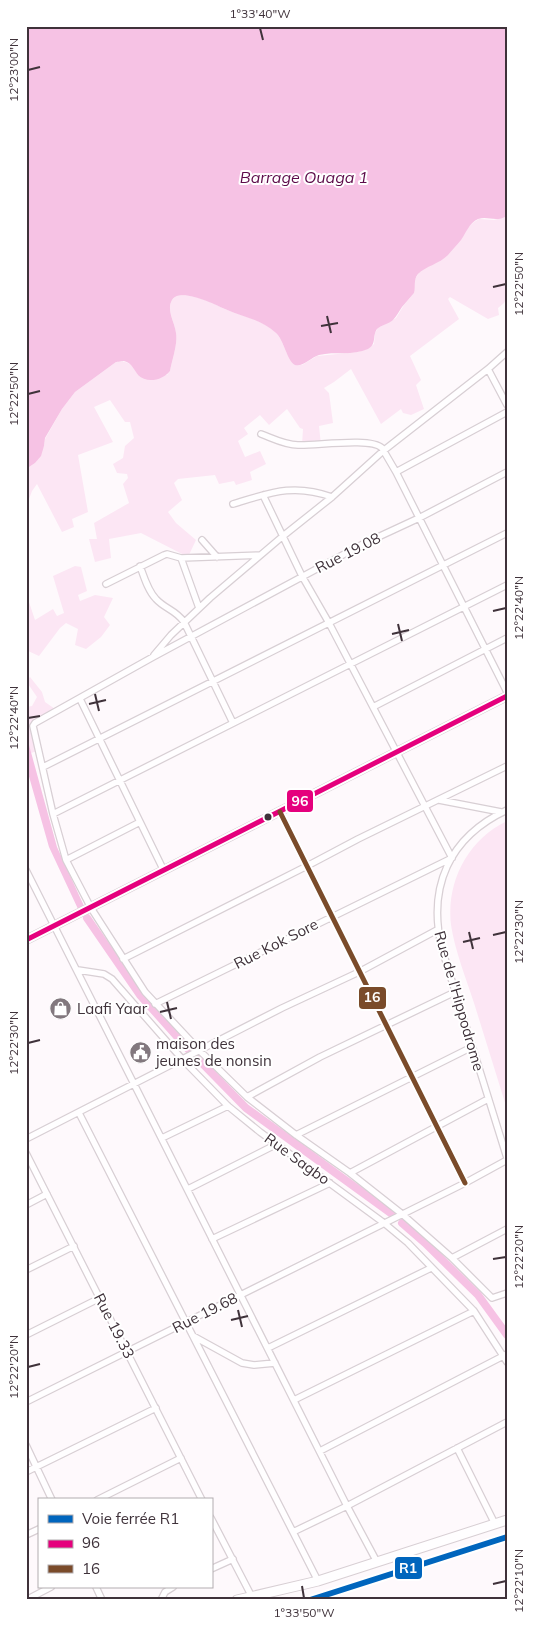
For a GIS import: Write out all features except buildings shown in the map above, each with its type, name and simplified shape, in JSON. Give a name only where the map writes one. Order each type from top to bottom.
[{"type":"main road","points":[[237,1600],[318,1581],[507,1520]]},
{"type":"street","points":[[153,657],[162,644],[184,622],[260,555],[332,497],[384,451],[507,352]]},
{"type":"street","points":[[488,369],[507,405]]},
{"type":"street","points":[[396,472],[507,412]]},
{"type":"street","points":[[261,434],[296,445],[362,442],[379,445],[396,472],[507,692]]},
{"type":"street","name":"Rue 19.08","points":[[42,767],[34,725],[153,657],[302,576],[507,472]]},
{"type":"street","points":[[234,504],[278,490],[318,492],[332,497]]},
{"type":"street","points":[[263,495],[302,576],[329,623],[452,858]]},
{"type":"street","points":[[507,533],[42,767],[66,860],[91,908],[138,982],[155,1004],[200,1052],[246,1096],[296,1135],[350,1172],[402,1214],[452,1258],[492,1298],[507,1293]]},
{"type":"street","points":[[202,540],[217,557]]},
{"type":"street","points":[[106,584],[167,554],[181,558],[260,555]]},
{"type":"street","points":[[181,558],[199,608]]},
{"type":"street","points":[[140,566],[156,600],[179,615],[184,622],[233,723]]},
{"type":"street","points":[[53,814],[507,585]]},
{"type":"street","points":[[373,707],[507,638]]},
{"type":"street","points":[[26,940],[507,696]]},
{"type":"street","points":[[80,699],[164,871]]},
{"type":"street","points":[[123,959],[358,839],[507,766]]},
{"type":"street","points":[[439,800],[504,811]]},
{"type":"street","name":"Rue de l'Hippodrome","points":[[504,811],[488,820],[471,834],[452,858],[442,880],[436,913],[437,930],[507,1159]]},
{"type":"street","points":[[280,812],[465,1183]]},
{"type":"street","points":[[66,860],[140,822]]},
{"type":"street","name":"Rue Kok Sore","points":[[155,1004],[452,858]]},
{"type":"street","points":[[26,870],[377,1562]]},
{"type":"street","points":[[26,1139],[200,1052],[282,1008],[360,972],[437,930]]},
{"type":"street","name":"Rue Sagbo","points":[[78,970],[104,974],[112,979],[183,1060],[228,1106],[384,1222],[408,1243],[474,1311],[506,1357]]},
{"type":"street","points":[[246,1096],[320,1056],[455,992]]},
{"type":"street","points":[[296,1135],[472,1047]]},
{"type":"street","points":[[350,1172],[488,1099]]},
{"type":"street","points":[[162,1138],[228,1106]]},
{"type":"street","points":[[79,1113],[318,1581]]},
{"type":"street","points":[[188,1189],[277,1144]]},
{"type":"street","name":"Rue 19.33","points":[[26,1153],[201,1498]]},
{"type":"street","name":"Rue 19.68","points":[[26,1402],[465,1183],[507,1159]]},
{"type":"street","points":[[212,1239],[330,1183]]},
{"type":"street","points":[[26,1204],[47,1194]]},
{"type":"street","points":[[452,1258],[507,1230]]},
{"type":"street","points":[[26,1270],[74,1246]]},
{"type":"street","points":[[268,1348],[431,1268]]},
{"type":"street","points":[[26,1335],[100,1298]]},
{"type":"street","points":[[294,1400],[474,1311]]},
{"type":"street","points":[[193,1336],[242,1362],[254,1365],[275,1363]]},
{"type":"street","points":[[320,1451],[506,1357]]},
{"type":"street","points":[[26,1472],[156,1408]]},
{"type":"street","points":[[293,1532],[347,1506],[507,1422]]},
{"type":"street","points":[[26,1445],[51,1498]]},
{"type":"street","points":[[457,1448],[495,1524]]},
{"type":"street","points":[[101,1498],[181,1458]]},
{"type":"street","points":[[212,1520],[252,1597]]},
{"type":"street","points":[[26,1535],[38,1529]]},
{"type":"street","points":[[212,1569],[233,1560]]},
{"type":"street","points":[[26,1600],[49,1588]]},
{"type":"street","points":[[96,1588],[102,1600]]},
{"type":"street","points":[[161,1600],[165,1592],[171,1588]]},
{"type":"shaded area","points":[[507,212],[507,297],[498,308],[499,315],[488,319],[450,297],[448,299],[459,319],[410,356],[421,380],[416,385],[424,409],[411,415],[403,413],[401,409],[381,424],[351,369],[324,388],[329,393],[333,423],[319,426],[321,445],[302,445],[303,429],[300,428],[287,409],[269,425],[260,415],[244,428],[248,434],[238,441],[245,457],[260,451],[266,464],[250,472],[252,480],[236,485],[234,481],[219,484],[215,475],[178,479],[174,483],[182,500],[168,512],[176,523],[196,540],[188,557],[141,533],[109,539],[111,558],[95,562],[89,539],[97,539],[94,523],[129,503],[123,484],[128,478],[127,474],[117,473],[113,464],[123,458],[125,446],[134,438],[130,422],[125,422],[110,400],[94,407],[113,442],[78,455],[88,512],[72,519],[74,527],[62,532],[37,484],[26,507],[26,469],[35,463],[44,446],[45,439],[62,409],[75,392],[116,362],[130,364],[138,375],[167,375],[170,371],[176,347],[176,337],[170,304],[176,296],[183,295],[198,298],[265,324],[278,336],[287,354],[302,365],[317,356],[358,352],[374,344],[375,333],[378,328],[396,318],[414,293],[415,279],[419,273],[461,239],[467,228],[474,222],[479,219],[494,220],[505,217]]},
{"type":"shaded area","points":[[75,566],[81,567],[87,591],[78,595],[80,601],[95,595],[113,598],[104,617],[110,625],[101,637],[86,649],[75,645],[78,629],[66,623],[39,656],[26,650],[26,593],[35,620],[53,609],[57,616],[64,613],[53,576]]},
{"type":"shaded area","points":[[30,677],[42,692],[45,702],[55,709],[30,723],[37,751],[31,753],[26,734],[26,706],[32,706],[37,697],[26,681]]},
{"type":"shaded area","points":[[507,821],[507,1109],[458,955],[451,925],[450,909],[456,879],[470,851],[493,829]]},
{"type":"water","name":"Barrage Ouaga 1","points":[[26,26],[507,26],[507,212],[505,217],[495,219],[482,218],[475,221],[448,255],[418,274],[416,276],[414,293],[393,320],[377,329],[371,347],[362,351],[319,355],[301,365],[295,365],[292,363],[279,336],[264,324],[197,298],[182,295],[176,296],[170,304],[176,347],[170,371],[159,379],[150,380],[138,375],[127,362],[116,362],[75,392],[62,409],[45,438],[41,456],[26,469]]},
{"type":"water","points":[[26,734],[57,847],[84,906],[78,909],[49,847],[26,766]]},
{"type":"waterway","points":[[87,918],[140,995],[190,1051]]},
{"type":"waterway","points":[[198,1059],[246,1108],[392,1214]]},
{"type":"waterway","points":[[402,1223],[478,1295],[507,1335]]},
{"type":"rail line","name":"R1","points":[[310,1600],[507,1537]]},
{"type":"transit line","name":"96","points":[[26,940],[507,696]]},
{"type":"transit line","name":"16","points":[[280,812],[465,1183]]},
{"type":"place","name":"Laafi Yaar","points":[[61,1009]]},
{"type":"place","name":"maison des jeunes de nonsin","points":[[140,1053]]}]
